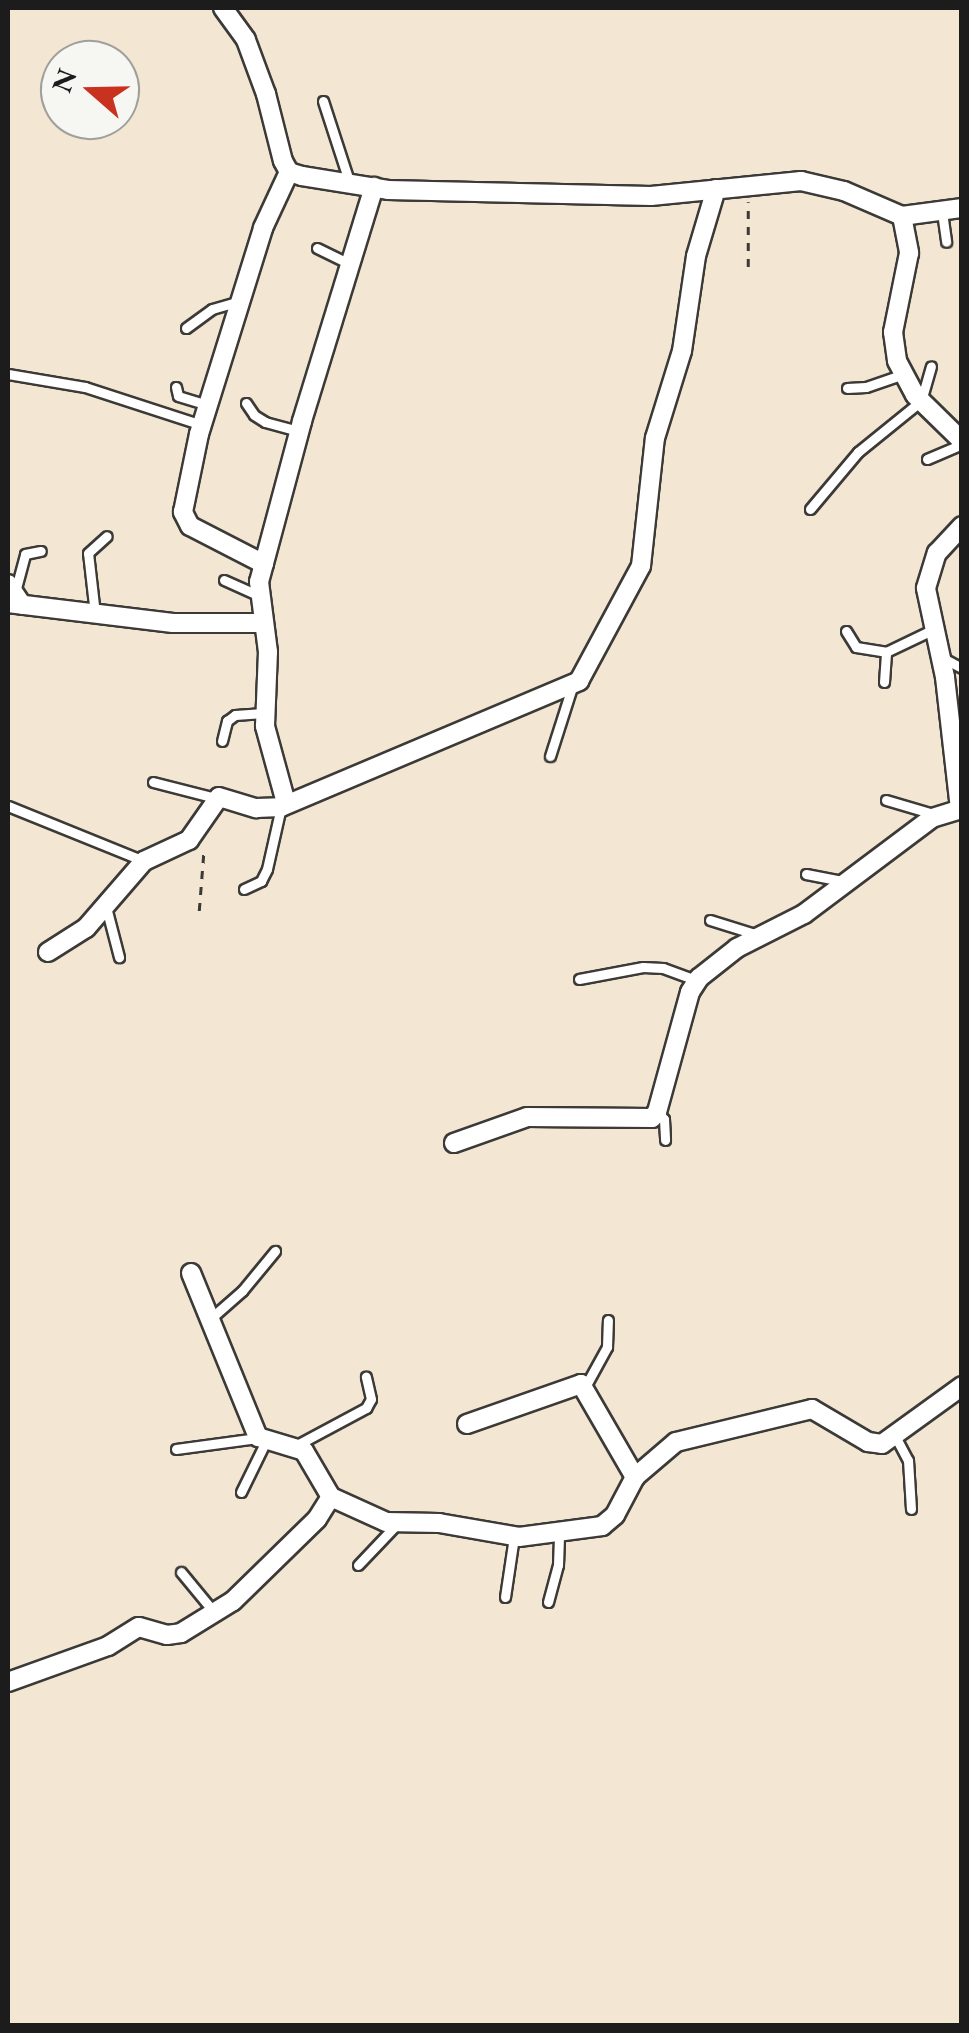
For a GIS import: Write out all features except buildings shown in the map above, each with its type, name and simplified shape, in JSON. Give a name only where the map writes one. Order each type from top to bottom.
[{"type":"street","points":[[223,8],[246,40],[289,172],[264,228],[208,405],[184,512],[186,522],[264,564]]},
{"type":"street","points":[[289,172],[374,188],[652,196],[800,181],[844,191],[902,216],[962,208]]},
{"type":"street","points":[[284,805],[268,744],[268,652],[260,596],[264,564],[299,432],[374,188]]},
{"type":"street","points":[[48,952],[86,928],[144,861],[189,840],[216,798],[268,810],[572,687],[642,566],[655,438],[682,351],[696,256],[716,190]]},
{"type":"street","points":[[902,216],[909,253],[893,332],[904,374],[921,401],[962,443]]},
{"type":"street","points":[[454,1143],[526,1117],[652,1118],[657,1112],[684,1009],[698,981],[760,935],[804,914],[939,816],[961,809],[940,656],[926,588],[928,569],[962,526]]},
{"type":"street","points":[[13,597],[95,614],[173,623],[262,623]]},
{"type":"street","points":[[192,1272],[262,1440],[296,1446],[304,1451],[331,1497],[397,1524],[438,1523],[514,1537],[609,1522],[635,1477],[676,1442],[797,1410],[827,1414],[868,1442],[882,1444],[962,1386]]},
{"type":"street","points":[[467,1424],[556,1395],[576,1384],[585,1387],[635,1477]]},
{"type":"street","points":[[8,1682],[108,1646],[129,1630],[181,1633],[233,1601],[317,1518],[331,1497]]},
{"type":"lane","points":[[323,101],[350,184]]},
{"type":"lane","points":[[942,212],[946,242]]},
{"type":"lane","points":[[317,248],[353,265]]},
{"type":"lane","points":[[186,328],[212,308],[241,300]]},
{"type":"lane","points":[[810,509],[858,452],[921,401],[931,366]]},
{"type":"lane","points":[[8,374],[85,386],[202,425]]},
{"type":"lane","points":[[848,388],[866,388],[904,374]]},
{"type":"lane","points":[[176,387],[178,396],[208,405]]},
{"type":"lane","points":[[246,402],[254,415],[265,422],[299,432]]},
{"type":"lane","points":[[927,459],[962,443]]},
{"type":"lane","points":[[95,614],[88,554],[106,536]]},
{"type":"lane","points":[[13,597],[25,554],[40,550]]},
{"type":"lane","points":[[224,580],[260,596]]},
{"type":"lane","points":[[846,631],[856,647],[886,652],[934,629]]},
{"type":"lane","points":[[884,682],[886,652]]},
{"type":"lane","points":[[940,656],[962,668]]},
{"type":"lane","points":[[550,756],[572,687]]},
{"type":"lane","points":[[222,741],[226,721],[236,715],[266,713]]},
{"type":"lane","points":[[154,782],[216,798]]},
{"type":"lane","points":[[886,800],[939,816]]},
{"type":"lane","points":[[244,889],[261,881],[267,870],[284,805]]},
{"type":"lane","points":[[8,806],[144,861]]},
{"type":"lane","points":[[806,874],[848,882]]},
{"type":"lane","points":[[106,907],[120,957]]},
{"type":"lane","points":[[710,920],[742,934],[760,935]]},
{"type":"lane","points":[[579,979],[662,968],[698,981]]},
{"type":"lane","points":[[657,1112],[664,1119],[665,1140]]},
{"type":"lane","points":[[210,1318],[275,1251]]},
{"type":"lane","points":[[585,1387],[607,1348],[608,1320]]},
{"type":"lane","points":[[296,1446],[366,1408],[371,1400],[366,1376]]},
{"type":"lane","points":[[896,1436],[908,1460],[911,1509]]},
{"type":"lane","points":[[176,1450],[262,1440],[241,1492]]},
{"type":"lane","points":[[358,1565],[397,1524]]},
{"type":"lane","points":[[548,1602],[558,1566],[559,1532]]},
{"type":"lane","points":[[505,1597],[514,1537]]},
{"type":"lane","points":[[181,1572],[214,1612]]},
{"type":"path","points":[[748,186],[748,267]]},
{"type":"path","points":[[199,911],[205,860],[201,824]]}]
